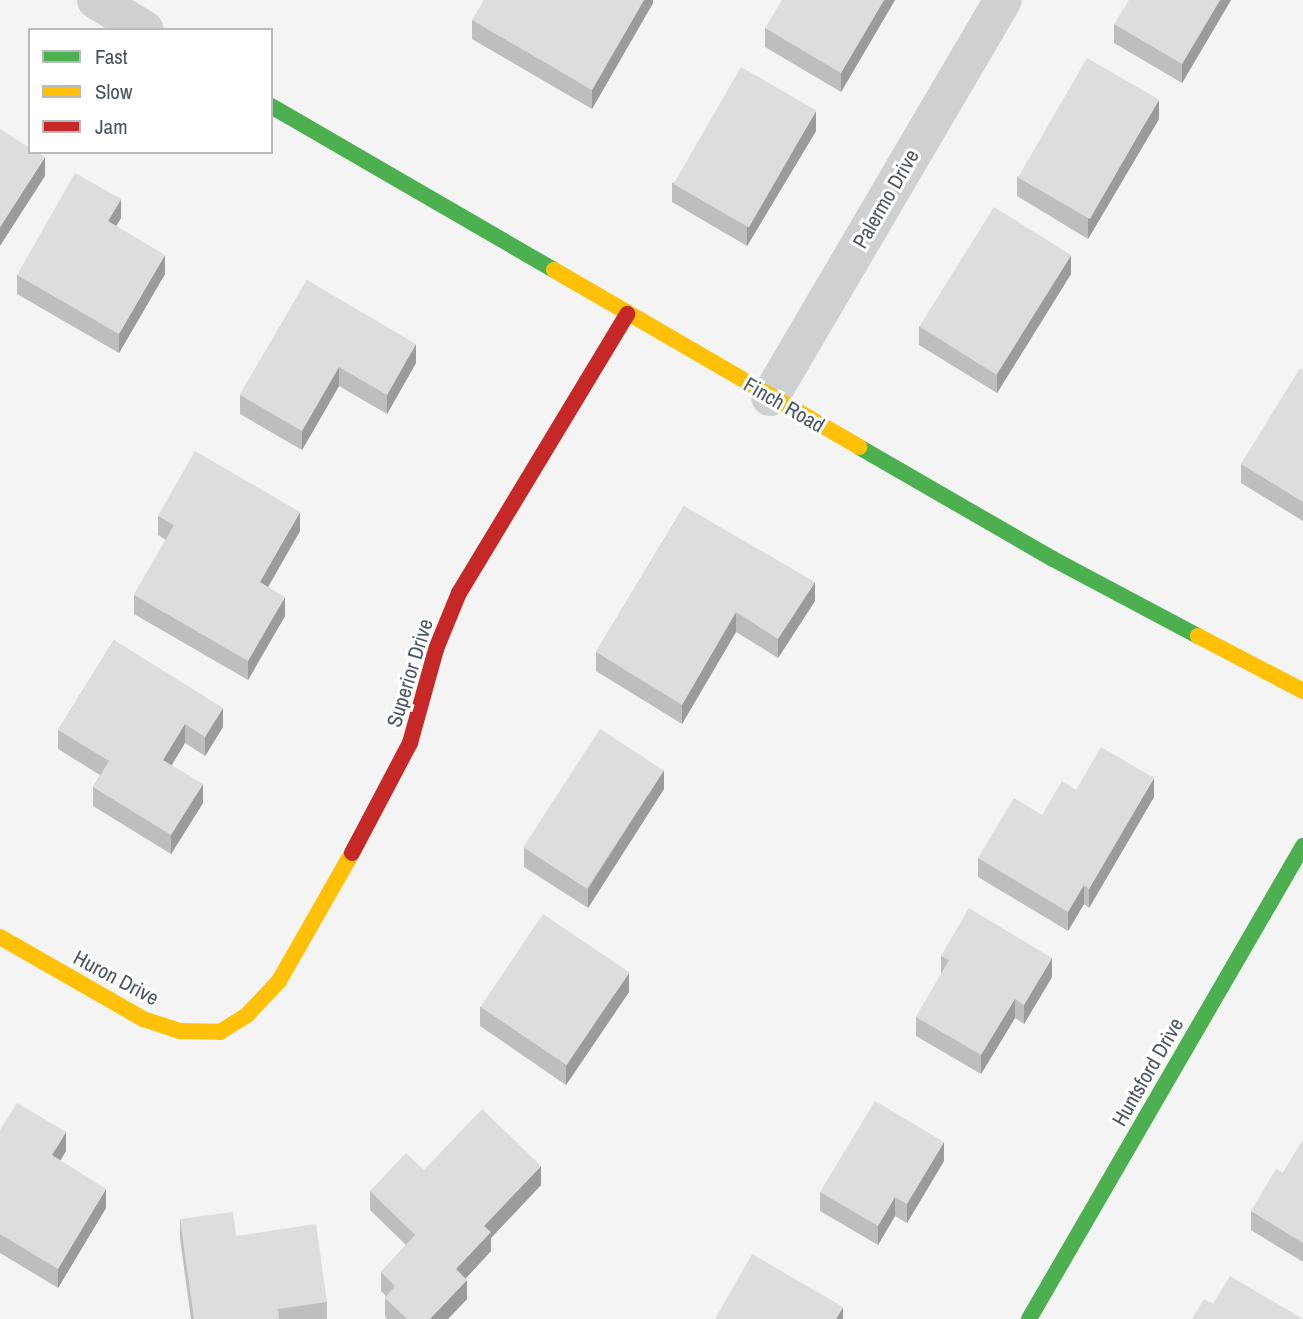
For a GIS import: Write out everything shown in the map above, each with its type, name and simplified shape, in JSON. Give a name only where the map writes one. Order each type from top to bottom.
[{"type":"street","points":[[96,0],[142,28]]},
{"type":"street","name":"Palermo Drive","points":[[770,397],[1003,0]]},
{"type":"street","name":"Finch Road","points":[[273,107],[1053,559],[1303,691]]},
{"type":"street","name":"Superior Drive","points":[[220,1032],[247,1015],[279,981],[388,790],[410,743],[436,649],[460,593],[627,314]]},
{"type":"street","name":"Huntsford Drive","points":[[1029,1319],[1303,846]]},
{"type":"street","name":"Huron Drive","points":[[0,937],[143,1019],[181,1031],[220,1032]]},
{"type":"building","points":[[484,0],[644,0],[592,90],[472,20]]},
{"type":"building","points":[[782,0],[884,0],[841,73],[765,28]]},
{"type":"building","points":[[1129,0],[1220,0],[1182,64],[1114,24]]},
{"type":"building","points":[[1087,58],[1159,100],[1090,219],[1018,178]]},
{"type":"building","points":[[741,67],[816,110],[749,227],[674,184]]},
{"type":"building","points":[[0,129],[28,147],[28,154],[40,154],[45,157],[0,227]]},
{"type":"building","points":[[75,173],[121,199],[108,221],[165,255],[119,334],[17,275]]},
{"type":"building","points":[[994,207],[1071,255],[996,375],[919,327]]},
{"type":"building","points":[[307,280],[416,344],[387,395],[339,367],[302,431],[240,395]]},
{"type":"building","points":[[1300,368],[1303,370],[1303,502],[1241,464]]},
{"type":"building","points":[[195,451],[300,512],[260,582],[285,597],[248,661],[134,595],[174,525],[158,516]]},
{"type":"building","points":[[684,506],[815,582],[778,639],[736,612],[682,705],[596,652]]},
{"type":"building","points":[[114,640],[223,708],[205,737],[185,724],[163,760],[203,784],[171,835],[93,787],[109,761],[58,730]]},
{"type":"building","points":[[600,729],[664,770],[587,889],[523,847]]},
{"type":"building","points":[[1101,747],[1154,778],[1089,889],[1084,885],[1068,912],[978,858],[1014,798],[1042,815],[1062,781],[1076,790]]},
{"type":"building","points":[[969,908],[1052,958],[1024,1005],[1015,999],[981,1055],[916,1017],[949,960],[941,956]]},
{"type":"building","points":[[543,914],[629,972],[567,1065],[480,1007]]},
{"type":"building","points":[[875,1101],[944,1142],[907,1204],[895,1197],[878,1226],[820,1192]]},
{"type":"building","points":[[17,1103],[66,1132],[52,1155],[106,1189],[58,1269],[0,1234],[0,1130]]},
{"type":"building","points":[[482,1109],[541,1166],[484,1226],[491,1232],[456,1269],[467,1280],[430,1319],[407,1319],[385,1298],[395,1286],[381,1272],[415,1235],[370,1191],[406,1153],[424,1170]]},
{"type":"building","points":[[1303,1140],[1303,1243],[1251,1211],[1276,1169],[1283,1173]]},
{"type":"building","points":[[233,1212],[236,1236],[316,1224],[327,1302],[278,1309],[279,1319],[194,1319],[180,1219]]},
{"type":"building","points":[[752,1254],[843,1307],[836,1319],[715,1319]]},
{"type":"building","points":[[1230,1276],[1303,1319],[1192,1319],[1204,1299],[1213,1304]]},
{"type":"traffic: fast","points":[[273,107],[554,270]]},
{"type":"traffic: fast","points":[[859,447],[1053,559],[1198,636]]},
{"type":"traffic: fast","points":[[1029,1319],[1303,846]]},
{"type":"traffic: slow","points":[[554,270],[859,447]]},
{"type":"traffic: slow","points":[[1198,636],[1303,691]]},
{"type":"traffic: slow","points":[[0,937],[143,1019],[181,1031],[220,1032],[247,1015],[279,981],[352,853]]},
{"type":"traffic: jam","points":[[352,853],[410,743],[436,649],[459,593],[627,314]]}]
